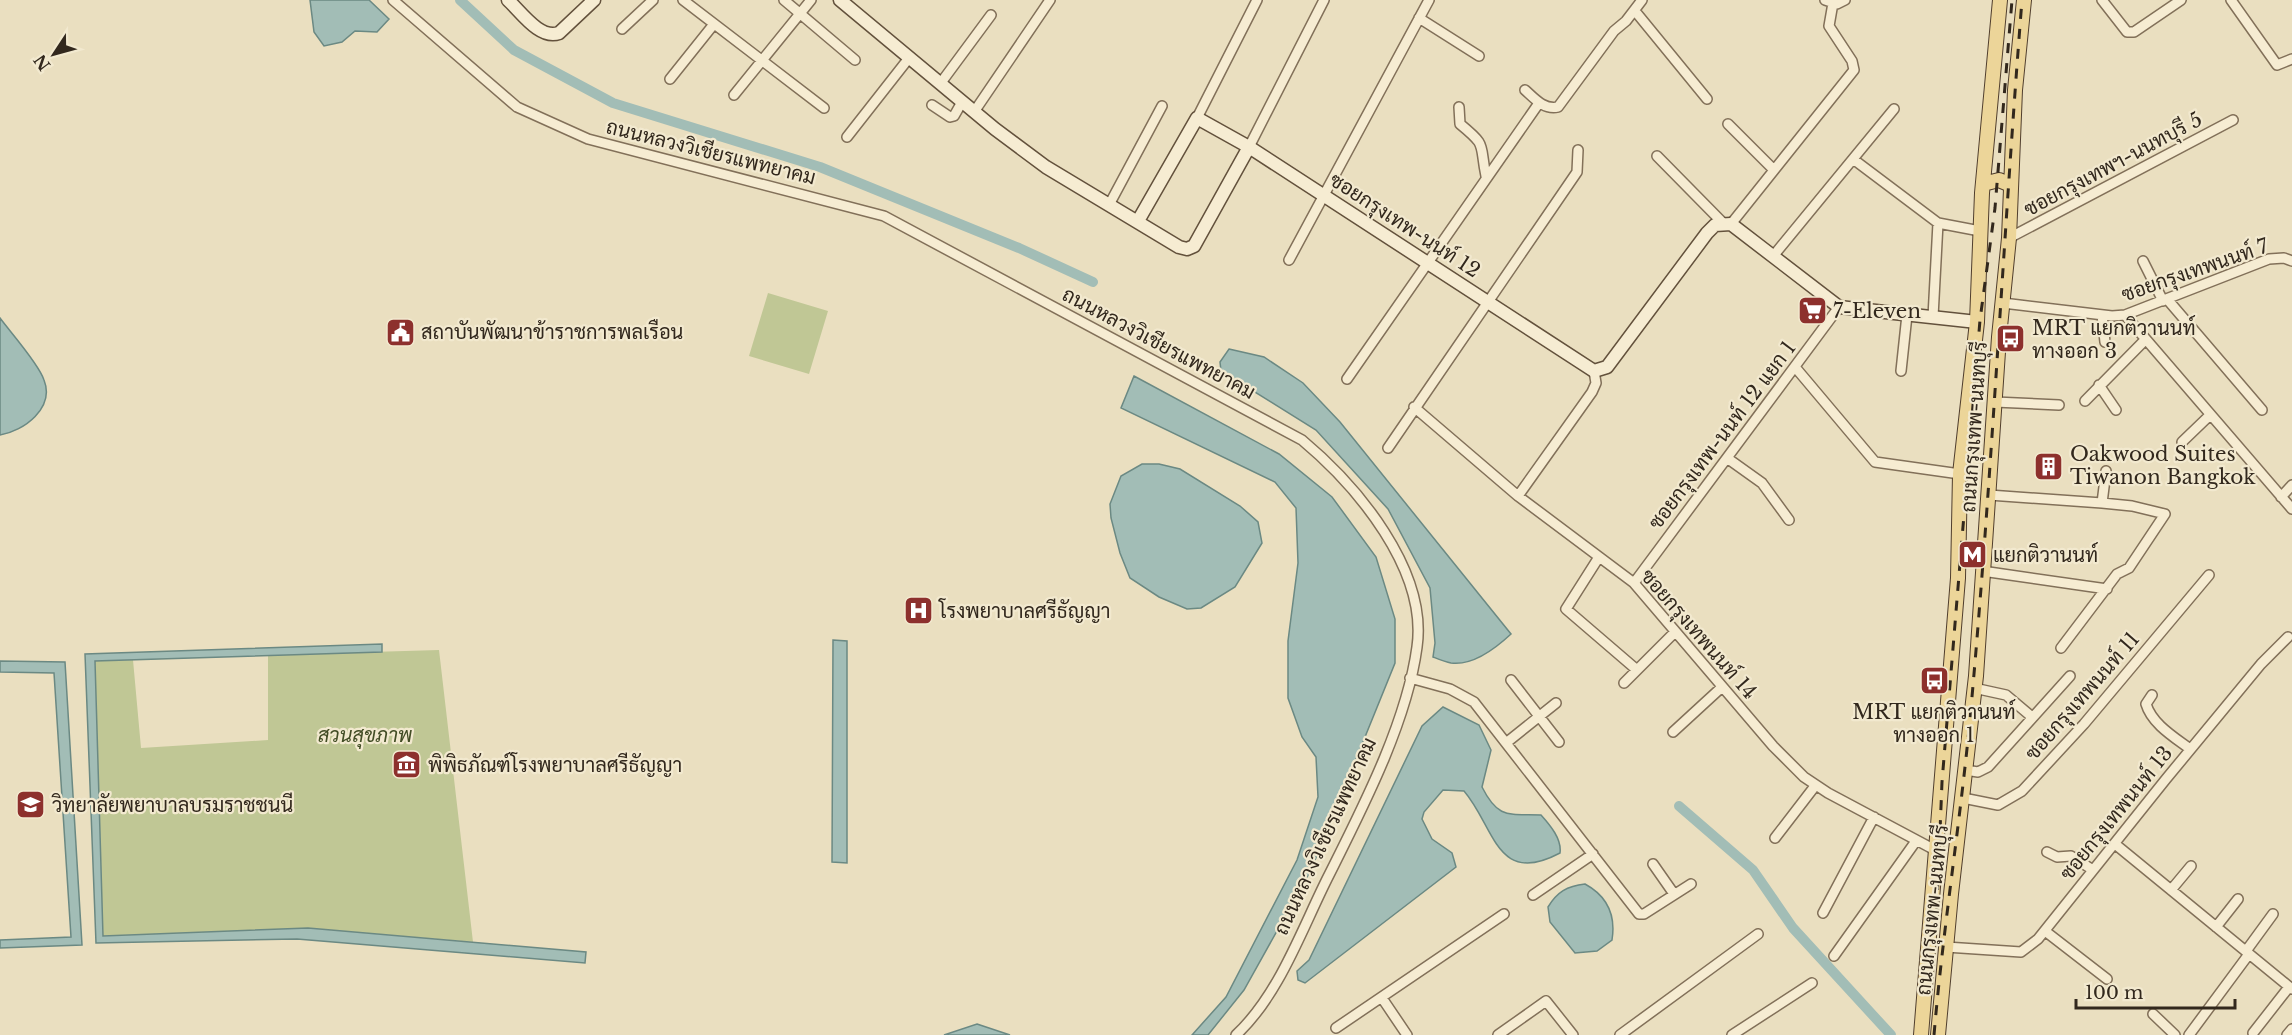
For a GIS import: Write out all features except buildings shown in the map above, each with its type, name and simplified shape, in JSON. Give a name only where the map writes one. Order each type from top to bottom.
[{"type":"main road","name":"ถนนกรุงเทพ-นนทบุรี","points":[[1921,1035],[1958,578],[1960,474],[1977,322],[1983,184],[2000,0]]},
{"type":"main road","name":"ถนนกรุงเทพ-นนทบุรี","points":[[1938,1035],[1974,688],[2009,238],[2013,136],[2024,0]]},
{"type":"main road","points":[[1987,136],[1999,142],[2013,136]]},
{"type":"main road","points":[[1983,184],[1999,180],[2011,185]]},
{"type":"street","name":"ถนนหลวงวิเชียรแพทยาคม","points":[[393,0],[517,107],[588,139],[884,216],[1302,440],[1335,468],[1358,494],[1395,551],[1408,581],[1416,612],[1418,645],[1386,756],[1274,986],[1236,1035]]},
{"type":"street","points":[[508,0],[543,33],[552,36],[559,33],[594,0]]},
{"type":"street","points":[[622,29],[653,0]]},
{"type":"street","points":[[683,0],[824,108]]},
{"type":"street","points":[[784,0],[855,60]]},
{"type":"street","points":[[734,95],[811,0]]},
{"type":"street","points":[[840,0],[974,112],[1046,167],[1179,247],[1187,249],[1194,246],[1249,147],[1324,0]]},
{"type":"street","points":[[974,112],[1050,0]]},
{"type":"street","points":[[1138,221],[1197,118],[1257,0]]},
{"type":"street","points":[[1289,260],[1429,0]]},
{"type":"street","points":[[1524,90],[1539,104],[1551,109],[1558,107],[1614,31],[1642,0]]},
{"type":"street","points":[[1518,496],[1592,392],[1596,383],[1594,371],[1607,367],[1707,233],[1715,225],[1727,223],[1854,70],[1852,61],[1828,26],[1829,2],[1845,0]]},
{"type":"street","points":[[2102,0],[2127,33],[2134,32],[2181,0]]},
{"type":"street","points":[[2231,0],[2277,65],[2292,59]]},
{"type":"street","points":[[1635,10],[1707,99]]},
{"type":"street","points":[[940,84],[991,15]]},
{"type":"street","points":[[1419,18],[1479,56]]},
{"type":"street","points":[[670,79],[714,24]]},
{"type":"street","points":[[847,137],[909,58]]},
{"type":"street","points":[[932,105],[950,117],[954,116],[962,102]]},
{"type":"street","points":[[1347,379],[1486,176],[1539,104]]},
{"type":"street","points":[[1109,205],[1162,106]]},
{"type":"street","points":[[1459,107],[1460,124],[1475,135],[1482,144],[1486,176]]},
{"type":"street","points":[[1774,255],[1894,109]]},
{"type":"street","name":"ซอยกรุงเทพ-นนท์ 12","points":[[1197,118],[1249,147],[1594,371]]},
{"type":"street","name":"ซอยกรุงเทพฯ-นนทบุรี 5","points":[[2009,238],[2234,120]]},
{"type":"street","points":[[1728,124],[1773,169]]},
{"type":"street","points":[[1388,448],[1414,407],[1490,303],[1577,172],[1578,150]]},
{"type":"street","points":[[1657,156],[1727,223],[1774,255],[1839,308],[1977,322]]},
{"type":"street","points":[[1852,159],[1938,223],[1980,231]]},
{"type":"street","points":[[1933,317],[1938,223]]},
{"type":"street","name":"ซอยกรุงเทพนนท์ 7","points":[[2003,303],[2102,315],[2125,315],[2270,260],[2284,258],[2292,261]]},
{"type":"street","points":[[2144,261],[2165,300],[2262,410]]},
{"type":"street","name":"ซอยกรุงเทพ-นนท์ 12 แยก 1","points":[[1634,583],[1839,308]]},
{"type":"street","points":[[1901,371],[1907,315]]},
{"type":"street","points":[[2102,315],[2105,342]]},
{"type":"street","points":[[2125,315],[2292,510]]},
{"type":"street","points":[[2085,401],[2145,340]]},
{"type":"street","points":[[1795,367],[1875,462],[1960,474]]},
{"type":"street","points":[[2099,385],[2116,410]]},
{"type":"street","points":[[1995,402],[2059,405]]},
{"type":"street","name":"ซอยกรุงเทพนนท์ 14","points":[[1414,407],[1518,496],[1634,583],[1773,746],[1815,786],[1935,850]]},
{"type":"street","points":[[2182,442],[2210,416]]},
{"type":"street","points":[[1727,458],[1762,483],[1789,520]]},
{"type":"street","points":[[2102,503],[2106,471]]},
{"type":"street","points":[[2281,497],[2292,485]]},
{"type":"street","points":[[1989,495],[2132,506],[2164,514],[2129,568],[2117,574],[2061,648]]},
{"type":"street","points":[[1599,557],[1566,609],[1637,670]]},
{"type":"street","points":[[1982,571],[2107,589]]},
{"type":"street","name":"ซอยกรุงเทพนนท์ 11","points":[[1963,798],[1998,805],[2022,791],[2084,724],[2209,575]]},
{"type":"street","points":[[1624,683],[1675,632]]},
{"type":"street","name":"ซอยกรุงเทพนนท์ 13","points":[[1946,947],[2021,952],[2045,931],[2190,749],[2261,664],[2288,637]]},
{"type":"street","points":[[1965,770],[1978,772],[1988,767],[2070,676]]},
{"type":"street","points":[[1410,678],[1450,689],[1473,702],[1640,914],[1651,910],[1691,884]]},
{"type":"street","points":[[1511,680],[1559,742]]},
{"type":"street","points":[[1674,732],[1722,687]]},
{"type":"street","points":[[1974,688],[2006,695],[2032,717]]},
{"type":"street","points":[[2152,695],[2146,704],[2148,710],[2158,724],[2190,749]]},
{"type":"street","points":[[1506,743],[1556,703]]},
{"type":"street","points":[[1775,838],[1815,786]]},
{"type":"street","points":[[1823,913],[1874,818]]},
{"type":"street","points":[[1834,956],[1916,841]]},
{"type":"street","points":[[2115,844],[2291,988],[2253,1032]]},
{"type":"street","points":[[2047,852],[2057,857],[2071,856],[2093,870]]},
{"type":"street","points":[[1533,895],[1593,854]]},
{"type":"street","points":[[1653,864],[1674,894]]},
{"type":"street","points":[[2171,890],[2191,866]]},
{"type":"street","points":[[2216,927],[2238,899]]},
{"type":"street","points":[[1336,1028],[1504,914]]},
{"type":"street","points":[[2189,1035],[2273,914]]},
{"type":"street","points":[[2045,931],[2107,979]]},
{"type":"street","points":[[1620,1035],[1758,934]]},
{"type":"street","points":[[1732,1035],[1812,983]]},
{"type":"street","points":[[1382,998],[1407,1035]]},
{"type":"street","points":[[1498,1035],[1546,1001],[1573,1035]]},
{"type":"street","points":[[2153,1014],[2175,1035]]},
{"type":"street","points":[[2287,1035],[2292,1029]]},
{"type":"green space","points":[[768,293],[828,311],[809,374],[749,356]]},
{"type":"green space","name":"สวนสุขภาพ","points":[[439,650],[473,942],[308,928],[103,936],[95,661],[133,660],[141,748],[268,740],[268,655]]},
{"type":"water","points":[[310,0],[369,0],[389,19],[377,32],[355,31],[342,42],[324,46],[314,32]]},
{"type":"water","points":[[0,318],[37,366],[46,390],[45,400],[35,416],[19,429],[0,435]]},
{"type":"water","points":[[1229,349],[1264,357],[1303,383],[1340,422],[1511,634],[1491,650],[1468,662],[1451,663],[1433,657],[1435,643],[1430,588],[1388,509],[1316,430],[1221,371],[1220,362]]},
{"type":"water","points":[[1134,376],[1279,454],[1332,497],[1376,557],[1395,619],[1395,663],[1311,870],[1244,990],[1208,1035],[1192,1035],[1226,997],[1297,860],[1318,797],[1316,757],[1302,737],[1288,698],[1288,641],[1298,563],[1296,508],[1275,482],[1121,408]]},
{"type":"water","points":[[1142,464],[1159,464],[1180,469],[1240,506],[1258,522],[1262,543],[1235,587],[1201,608],[1187,609],[1159,597],[1130,578],[1120,553],[1111,518],[1110,504],[1121,476]]},
{"type":"water","points":[[833,640],[847,641],[847,863],[832,862]]},
{"type":"water","points":[[382,644],[382,652],[95,661],[103,936],[308,928],[586,952],[585,963],[297,939],[96,943],[85,654]]},
{"type":"water","points":[[0,661],[65,662],[82,945],[0,948],[0,940],[71,937],[54,673],[0,672]]},
{"type":"water","points":[[1443,707],[1479,725],[1491,750],[1482,787],[1493,805],[1505,813],[1541,815],[1557,837],[1560,853],[1539,862],[1522,863],[1510,858],[1491,835],[1464,791],[1443,790],[1424,812],[1422,819],[1432,839],[1452,853],[1456,867],[1305,983],[1298,980],[1297,971],[1309,960],[1422,726]]},
{"type":"water","points":[[1585,884],[1599,894],[1608,907],[1613,922],[1612,940],[1597,951],[1575,953],[1550,922],[1548,907],[1563,891]]},
{"type":"water","points":[[977,1024],[1010,1035],[944,1035]]},
{"type":"waterway","points":[[460,0],[514,50],[613,103],[820,167],[1019,248],[1093,282]]},
{"type":"waterway","points":[[1679,806],[1753,870],[1793,928],[1891,1035]]},
{"type":"railway","points":[[1936,930],[1942,782],[1980,320],[1995,208],[2012,0]]},
{"type":"railway","points":[[1934,1035],[1966,758],[1978,629],[2022,0]]},
{"type":"place","name":"7-Eleven","points":[[1812,311]]},
{"type":"place","name":"สถาบันพัฒนาข้าราชการพลเรือน","points":[[400,332]]},
{"type":"place","name":"MRT แยกติวานนท์ ทางออก 3","points":[[2011,339]]},
{"type":"place","name":"Oakwood Suites Tiwanon Bangkok","points":[[2049,466]]},
{"type":"place","name":"แยกติวานนท์","points":[[1972,555]]},
{"type":"place","name":"โรงพยาบาลศรีธัญญา","points":[[918,611]]},
{"type":"place","name":"MRT แยกติวานนท์ ทางออก 1","points":[[1934,681]]},
{"type":"place","name":"พิพิธภัณฑ์โรงพยาบาลศรีธัญญา","points":[[407,765]]},
{"type":"place","name":"วิทยาลัยพยาบาลบรมราชชนนี","points":[[31,805]]}]
